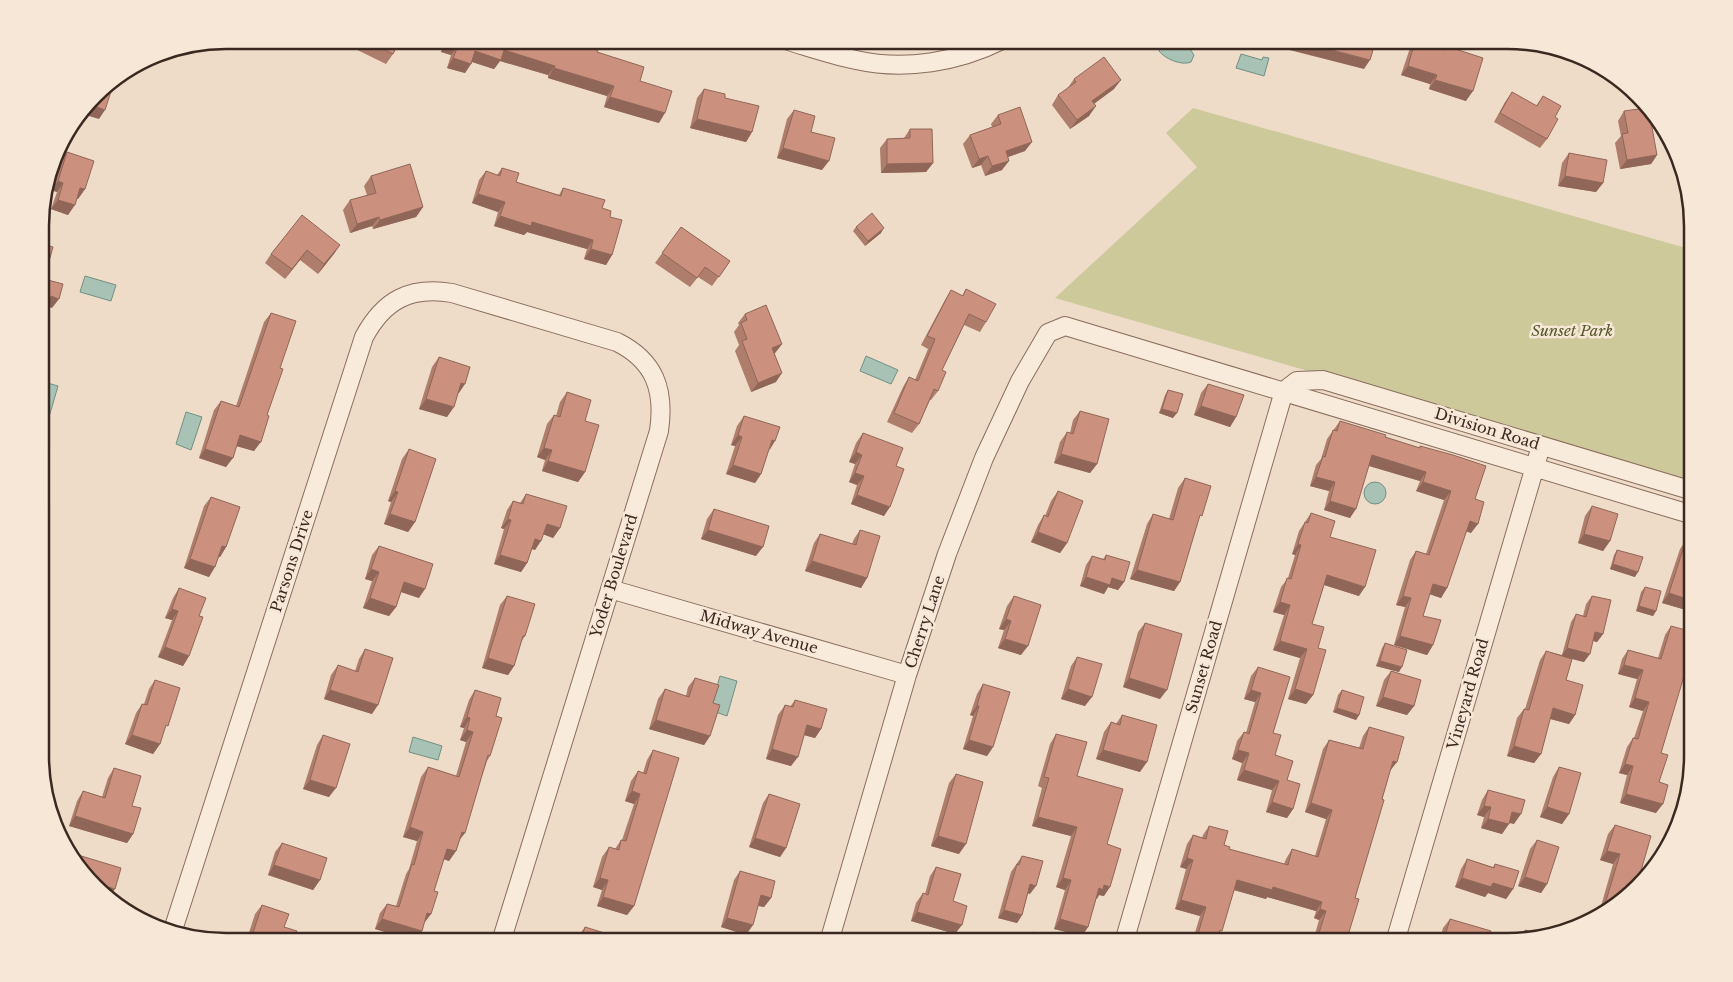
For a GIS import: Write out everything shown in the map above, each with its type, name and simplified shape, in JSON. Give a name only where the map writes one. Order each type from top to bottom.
[{"type":"street","points":[[817,49],[856,60],[876,63],[915,64],[954,58],[980,49]]},
{"type":"street","name":"Parsons Drive","points":[[174,925],[364,337],[373,320],[386,307],[402,297],[420,292],[439,291],[452,293],[498,307]]},
{"type":"street","name":"Yoder Boulevard","points":[[498,307],[617,342],[628,348],[642,360],[654,376],[660,393],[662,412],[659,430],[504,933]]},
{"type":"street","name":"Division Road","points":[[1065,326],[1684,512]]},
{"type":"street","name":"Cherry Lane","points":[[832,933],[908,676],[948,554],[984,458],[1020,381],[1048,333],[1065,326]]},
{"type":"street","name":"Division Road","points":[[1284,391],[1298,381],[1323,380],[1684,487]]},
{"type":"street","name":"Sunset Road","points":[[1127,933],[1284,391]]},
{"type":"street","name":"Vineyard Road","points":[[1398,933],[1542,446]]},
{"type":"street","name":"Midway Avenue","points":[[610,589],[908,676]]},
{"type":"green space","name":"Sunset Park","points":[[1193,108],[1684,247],[1684,479],[1055,298],[1197,167],[1166,133]]},
{"type":"shaded area","points":[[1159,49],[1190,49],[1194,55],[1191,62],[1183,63],[1165,57]]},
{"type":"shaded area","points":[[1241,54],[1262,60],[1263,57],[1269,58],[1264,76],[1236,68]]},
{"type":"shaded area","points":[[85,276],[116,285],[111,301],[80,292]]},
{"type":"shaded area","points":[[866,356],[898,370],[891,384],[860,371]]},
{"type":"shaded area","points":[[49,383],[58,386],[49,417]]},
{"type":"shaded area","points":[[186,412],[202,417],[191,450],[176,444]]},
{"type":"shaded area","points":[[1375,482],[1383,485],[1386,493],[1383,501],[1375,504],[1367,501],[1364,493],[1367,485]]},
{"type":"shaded area","points":[[720,676],[737,681],[727,716],[710,710]]},
{"type":"shaded area","points":[[413,737],[442,746],[438,760],[409,752]]},
{"type":"building","points":[[383,49],[396,49],[393,54]]},
{"type":"building","points":[[457,49],[594,49],[598,50],[597,52],[644,67],[640,81],[672,91],[665,113],[610,97],[614,86],[554,68],[555,66],[504,50],[501,60],[475,51],[471,64],[453,58]]},
{"type":"building","points":[[1328,49],[1373,49],[1370,60]]},
{"type":"building","points":[[1413,49],[1455,49],[1483,58],[1473,91],[1435,80],[1437,75],[1408,66]]},
{"type":"building","points":[[1104,57],[1121,80],[1092,101],[1096,106],[1077,120],[1058,95],[1076,82],[1074,79]]},
{"type":"building","points":[[704,89],[725,94],[725,98],[759,106],[752,132],[697,119]]},
{"type":"building","points":[[111,91],[105,110],[96,106]]},
{"type":"building","points":[[1512,92],[1537,106],[1543,96],[1561,106],[1555,117],[1558,119],[1547,139],[1500,113]]},
{"type":"building","points":[[1020,107],[1032,142],[1006,151],[1009,161],[992,166],[988,156],[979,159],[970,135],[1001,124],[998,115]]},
{"type":"building","points":[[1640,109],[1648,118],[1651,123],[1657,155],[1627,160],[1622,134],[1628,133],[1624,111]]},
{"type":"building","points":[[794,110],[815,116],[811,132],[835,138],[829,161],[783,148]]},
{"type":"building","points":[[910,129],[932,129],[933,163],[887,164],[887,139],[910,138]]},
{"type":"building","points":[[67,152],[94,161],[85,189],[80,188],[75,205],[58,200],[63,183],[58,181]]},
{"type":"building","points":[[1569,153],[1607,160],[1603,183],[1565,176]]},
{"type":"building","points":[[410,164],[423,207],[380,220],[379,217],[357,224],[350,200],[376,193],[371,176]]},
{"type":"building","points":[[502,168],[519,173],[516,182],[561,196],[563,188],[605,200],[602,208],[611,211],[610,217],[622,220],[612,255],[591,249],[593,240],[532,222],[531,226],[500,216],[505,202],[478,194],[486,171],[500,176]]},
{"type":"building","points":[[872,213],[884,228],[868,241],[856,227]]},
{"type":"building","points":[[302,215],[340,245],[324,264],[307,250],[292,269],[271,254]]},
{"type":"building","points":[[681,227],[730,261],[719,277],[705,267],[697,278],[662,253]]},
{"type":"building","points":[[49,246],[53,247],[49,261]]},
{"type":"building","points":[[49,280],[63,284],[59,299],[51,296],[49,303]]},
{"type":"building","points":[[966,289],[996,304],[986,322],[969,314],[942,370],[946,372],[938,391],[934,389],[919,424],[894,413],[909,377],[918,381],[935,339],[927,336],[951,290],[963,296]]},
{"type":"building","points":[[766,305],[782,344],[772,348],[782,373],[758,383],[742,341],[747,339],[741,323],[747,320],[745,314]]},
{"type":"building","points":[[271,313],[296,321],[280,368],[283,369],[267,415],[269,416],[261,442],[240,435],[233,458],[205,449],[221,401],[239,407]]},
{"type":"building","points":[[439,357],[470,367],[465,384],[461,383],[454,407],[426,399]]},
{"type":"building","points":[[1208,384],[1244,395],[1236,417],[1201,406]]},
{"type":"building","points":[[1168,390],[1183,394],[1177,413],[1162,409]]},
{"type":"building","points":[[567,392],[591,400],[585,421],[599,425],[585,472],[548,461],[552,450],[544,448],[554,415],[560,417]]},
{"type":"building","points":[[1080,411],[1109,419],[1097,464],[1061,454],[1067,432],[1073,434]]},
{"type":"building","points":[[744,416],[780,427],[775,441],[772,440],[761,474],[733,465],[742,437],[738,435]]},
{"type":"building","points":[[1340,421],[1420,448],[1420,446],[1486,466],[1475,499],[1484,502],[1478,524],[1470,521],[1447,588],[1433,584],[1423,616],[1441,620],[1433,645],[1400,636],[1411,598],[1403,596],[1416,551],[1429,555],[1451,491],[1423,482],[1426,472],[1372,455],[1356,509],[1330,501],[1335,482],[1316,477],[1323,456],[1325,457],[1333,430],[1337,431]]},
{"type":"building","points":[[863,433],[903,448],[896,466],[904,469],[890,507],[857,495],[864,476],[855,473],[862,455],[856,452]]},
{"type":"building","points":[[409,449],[436,459],[415,522],[390,514],[398,492],[395,491]]},
{"type":"building","points":[[1185,478],[1211,486],[1202,516],[1200,515],[1180,582],[1137,570],[1153,514],[1173,520]]},
{"type":"building","points":[[1058,491],[1083,501],[1067,543],[1038,532],[1044,515],[1048,517]]},
{"type":"building","points":[[526,494],[567,506],[560,528],[547,524],[541,541],[535,539],[527,563],[500,555],[511,520],[508,519],[513,501],[523,504]]},
{"type":"building","points":[[211,497],[240,507],[226,547],[222,546],[215,567],[190,559]]},
{"type":"building","points":[[1592,506],[1618,514],[1610,541],[1584,534]]},
{"type":"building","points":[[714,509],[769,526],[763,547],[708,530]]},
{"type":"building","points":[[1311,513],[1335,521],[1330,537],[1376,550],[1365,587],[1327,575],[1312,624],[1324,627],[1318,648],[1326,650],[1313,695],[1295,689],[1307,649],[1280,641],[1290,605],[1280,602],[1287,578],[1291,579],[1301,545],[1298,544],[1305,522],[1308,523]]},
{"type":"building","points":[[860,530],[880,536],[867,578],[812,561],[820,534],[856,545]]},
{"type":"building","points":[[379,546],[433,564],[425,589],[404,582],[396,607],[370,598],[379,572],[371,569]]},
{"type":"building","points":[[1684,546],[1684,598],[1669,593]]},
{"type":"building","points":[[1617,550],[1643,557],[1638,572],[1613,564]]},
{"type":"building","points":[[1106,555],[1130,562],[1124,582],[1112,578],[1110,585],[1086,577],[1092,556],[1105,560]]},
{"type":"building","points":[[1645,587],[1661,591],[1656,611],[1639,606]]},
{"type":"building","points":[[179,588],[206,598],[199,616],[203,617],[189,656],[165,647],[178,611],[172,609]]},
{"type":"building","points":[[507,596],[535,604],[514,666],[488,658]]},
{"type":"building","points":[[1014,596],[1041,605],[1028,646],[1005,639],[1011,621],[1006,619]]},
{"type":"building","points":[[1592,596],[1611,600],[1603,634],[1595,632],[1590,654],[1567,648],[1576,614],[1586,617]]},
{"type":"building","points":[[1145,623],[1182,634],[1167,690],[1129,678]]},
{"type":"building","points":[[1671,626],[1684,630],[1684,676],[1661,753],[1668,755],[1659,782],[1668,785],[1663,804],[1626,794],[1633,766],[1625,764],[1633,738],[1638,739],[1649,702],[1635,698],[1643,670],[1624,665],[1628,650],[1661,659]]},
{"type":"building","points":[[1385,643],[1407,650],[1402,667],[1380,661]]},
{"type":"building","points":[[365,649],[393,658],[378,705],[330,690],[338,665],[358,672]]},
{"type":"building","points":[[1546,651],[1572,659],[1566,680],[1583,685],[1575,715],[1553,708],[1541,754],[1514,746],[1524,709],[1529,710]]},
{"type":"building","points":[[1077,657],[1102,664],[1092,697],[1068,689]]},
{"type":"building","points":[[1258,667],[1290,677],[1273,733],[1281,735],[1275,755],[1293,761],[1287,780],[1300,784],[1293,809],[1272,802],[1279,781],[1244,770],[1249,753],[1238,750],[1244,732],[1249,734],[1261,693],[1251,690]]},
{"type":"building","points":[[1391,671],[1421,680],[1414,706],[1383,697]]},
{"type":"building","points":[[695,678],[719,685],[713,703],[720,705],[710,736],[656,720],[665,689],[689,697]]},
{"type":"building","points":[[155,680],[180,688],[160,744],[132,735],[142,704],[147,705]]},
{"type":"building","points":[[983,684],[1010,692],[993,747],[969,740]]},
{"type":"building","points":[[475,690],[501,698],[496,716],[502,718],[490,756],[488,755],[465,833],[462,832],[456,851],[447,849],[434,891],[438,892],[431,914],[427,913],[422,931],[382,919],[387,904],[399,907],[412,864],[414,865],[423,832],[410,827],[428,767],[459,777],[473,732],[467,730],[470,718],[467,717]]},
{"type":"building","points":[[1342,690],[1364,697],[1359,715],[1337,708]]},
{"type":"building","points":[[795,700],[827,709],[821,729],[807,725],[798,757],[772,749],[785,705],[793,707]]},
{"type":"building","points":[[1122,715],[1157,725],[1147,762],[1103,750],[1111,722],[1120,725]]},
{"type":"building","points":[[1369,727],[1404,737],[1397,762],[1393,761],[1382,799],[1384,800],[1355,898],[1359,899],[1349,933],[1319,933],[1326,911],[1320,909],[1322,902],[1273,887],[1272,890],[1237,880],[1222,931],[1220,930],[1219,933],[1198,933],[1206,907],[1181,900],[1193,860],[1187,858],[1193,835],[1206,839],[1209,826],[1228,831],[1224,845],[1230,847],[1229,849],[1288,865],[1292,849],[1318,857],[1332,810],[1311,803],[1329,740],[1363,749]]},
{"type":"building","points":[[1056,734],[1087,742],[1077,776],[1123,789],[1107,844],[1121,849],[1110,887],[1104,885],[1103,890],[1099,888],[1088,927],[1060,919],[1071,880],[1063,878],[1077,827],[1038,817],[1049,778],[1044,777]]},
{"type":"building","points":[[323,735],[350,744],[336,788],[310,780]]},
{"type":"building","points":[[653,750],[679,758],[634,906],[603,897],[608,880],[600,878],[609,847],[619,850],[621,840],[626,841],[640,794],[632,791],[638,771],[646,774]]},
{"type":"building","points":[[1559,767],[1581,773],[1569,814],[1547,807]]},
{"type":"building","points":[[114,768],[141,776],[132,806],[141,808],[133,834],[75,816],[83,791],[105,798]]},
{"type":"building","points":[[956,774],[983,782],[966,844],[938,836]]},
{"type":"building","points":[[1488,790],[1525,800],[1521,814],[1512,812],[1509,824],[1488,819],[1491,807],[1484,806]]},
{"type":"building","points":[[769,794],[800,804],[786,848],[755,838]]},
{"type":"building","points":[[1615,825],[1651,836],[1640,872],[1615,897],[1605,904],[1620,854],[1607,851]]},
{"type":"building","points":[[1537,840],[1559,847],[1547,884],[1525,877]]},
{"type":"building","points":[[282,843],[327,858],[320,880],[274,865]]},
{"type":"building","points":[[79,855],[121,868],[115,889],[106,886]]},
{"type":"building","points":[[1022,856],[1043,861],[1036,886],[1030,884],[1022,915],[1004,910],[1017,864],[1019,865]]},
{"type":"building","points":[[1467,859],[1494,868],[1495,864],[1519,871],[1513,889],[1493,883],[1491,887],[1462,878]]},
{"type":"building","points":[[936,867],[961,874],[953,901],[967,906],[962,925],[917,912],[923,893],[928,895]]},
{"type":"building","points":[[740,871],[775,881],[771,898],[761,895],[753,925],[727,918]]},
{"type":"building","points":[[262,905],[289,914],[284,927],[297,931],[296,933],[253,933]]},
{"type":"building","points":[[1450,919],[1491,931],[1490,933],[1446,933]]},
{"type":"building","points":[[585,927],[604,933],[583,933]]}]
